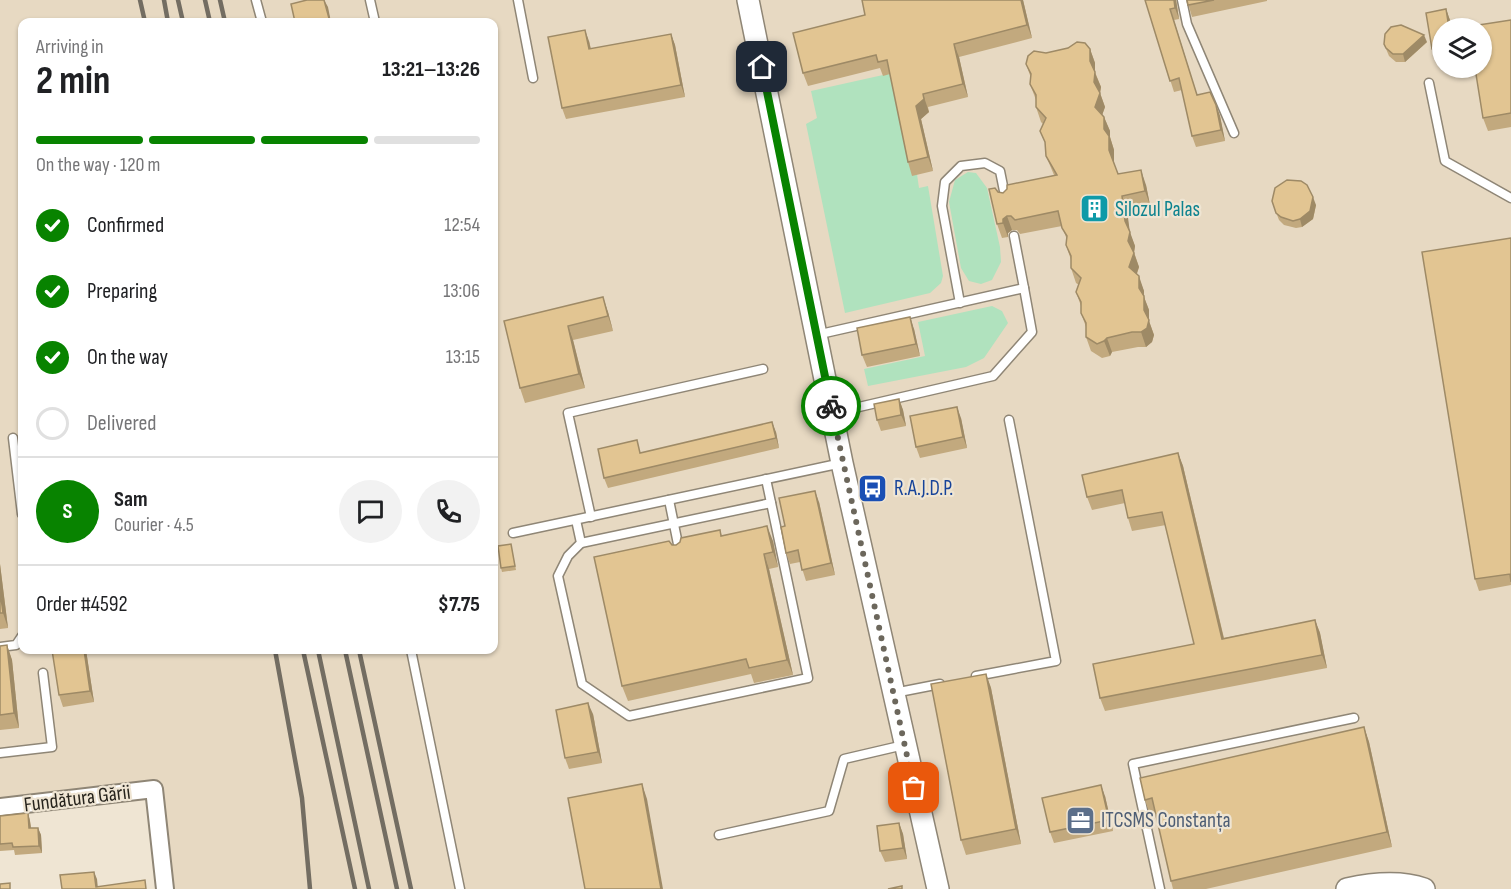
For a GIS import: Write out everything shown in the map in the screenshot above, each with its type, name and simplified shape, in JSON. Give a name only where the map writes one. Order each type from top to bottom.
[{"type":"street","points":[[748,0],[832,413],[938,889]]},
{"type":"street","name":"Fundătura Gării","points":[[0,807],[154,789],[165,889]]},
{"type":"street","points":[[1347,889],[1361,886],[1413,885],[1424,889]]},
{"type":"lane","points":[[256,0],[261,18]]},
{"type":"lane","points":[[370,0],[374,18]]},
{"type":"lane","points":[[518,0],[533,78]]},
{"type":"lane","points":[[1182,0],[1187,24],[1234,133]]},
{"type":"lane","points":[[1430,83],[1445,161],[1511,198]]},
{"type":"lane","points":[[960,303],[942,206],[945,182],[961,166],[985,163],[1000,171],[1006,201]]},
{"type":"lane","points":[[832,413],[993,376],[1032,332],[1014,236]]},
{"type":"lane","points":[[816,335],[1024,288]]},
{"type":"lane","points":[[591,517],[568,413],[763,369]]},
{"type":"lane","points":[[963,679],[1056,661],[1009,420]]},
{"type":"lane","points":[[13,438],[18,480]]},
{"type":"lane","points":[[513,533],[843,463]]},
{"type":"lane","points":[[766,479],[771,502],[808,678],[630,716],[582,684],[558,576],[568,556],[581,543],[771,502]]},
{"type":"lane","points":[[669,500],[680,554]]},
{"type":"lane","points":[[576,520],[581,543]]},
{"type":"lane","points":[[0,647],[16,645],[18,642]]},
{"type":"lane","points":[[412,654],[460,889]]},
{"type":"lane","points":[[0,753],[52,747],[43,673]]},
{"type":"lane","points":[[893,693],[951,681]]},
{"type":"lane","points":[[1160,889],[1133,764],[1354,718]]},
{"type":"lane","points":[[718,835],[829,811],[844,759],[905,745]]},
{"type":"shaded area","points":[[0,0],[1511,0],[1511,889],[174,889],[161,781],[0,798]]},
{"type":"green space","points":[[892,73],[913,175],[917,174],[919,188],[928,186],[943,276],[941,283],[930,293],[845,313],[806,124],[817,118],[811,91]]},
{"type":"green space","points":[[968,172],[976,173],[987,188],[1000,247],[1001,262],[992,280],[981,284],[969,281],[961,268],[949,202],[955,180]]},
{"type":"green space","points":[[992,306],[1002,311],[1008,323],[984,358],[966,367],[868,386],[864,369],[925,356],[918,322]]},
{"type":"building","points":[[307,0],[324,0],[329,18],[294,18],[291,4]]},
{"type":"building","points":[[862,0],[1021,0],[1027,25],[954,44],[963,84],[923,94],[924,99],[916,106],[928,157],[908,162],[887,60],[878,62],[876,55],[803,73],[793,33],[865,15]]},
{"type":"building","points":[[1145,0],[1174,0],[1175,8],[1170,9],[1197,95],[1210,92],[1216,105],[1221,130],[1192,136],[1179,78],[1170,81]]},
{"type":"building","points":[[1187,0],[1214,0],[1188,5]]},
{"type":"building","points":[[1446,9],[1447,18],[1432,18],[1432,49],[1426,13]]},
{"type":"building","points":[[1511,20],[1511,113],[1483,118],[1477,78],[1492,78],[1492,23]]},
{"type":"building","points":[[1401,25],[1424,35],[1403,54],[1393,54],[1384,44],[1385,34],[1391,27]]},
{"type":"building","points":[[585,30],[589,49],[671,34],[681,85],[562,108],[548,37]]},
{"type":"building","name":"Silozul Palas","points":[[1077,42],[1085,43],[1090,49],[1090,61],[1095,72],[1094,82],[1100,93],[1095,107],[1104,117],[1104,129],[1109,136],[1109,150],[1118,174],[1141,170],[1145,191],[1122,196],[1125,221],[1130,232],[1128,241],[1134,253],[1129,267],[1139,276],[1139,288],[1144,296],[1144,310],[1149,320],[1147,328],[1141,332],[1107,338],[1097,344],[1086,337],[1086,323],[1076,292],[1081,278],[1071,268],[1071,256],[1066,245],[1067,236],[1062,228],[1058,211],[1015,220],[1007,216],[1003,219],[1003,223],[997,224],[989,189],[995,188],[998,192],[1003,193],[1007,185],[1057,175],[1046,156],[1045,142],[1040,131],[1046,118],[1036,107],[1036,95],[1030,84],[1031,74],[1026,64],[1028,56],[1034,51],[1046,53],[1068,48]]},
{"type":"building","points":[[1287,180],[1301,181],[1307,185],[1313,197],[1310,211],[1300,219],[1293,221],[1276,213],[1272,201],[1275,188]]},
{"type":"building","points":[[1511,238],[1511,582],[1510,574],[1475,579],[1422,252]]},
{"type":"building","points":[[603,297],[608,316],[568,326],[579,374],[520,388],[504,321]]},
{"type":"building","points":[[910,317],[916,344],[862,355],[857,328]]},
{"type":"building","points":[[899,399],[901,415],[877,420],[874,404]]},
{"type":"building","points":[[957,407],[963,437],[916,447],[910,416]]},
{"type":"building","points":[[772,422],[776,438],[604,478],[598,449],[637,440],[640,453]]},
{"type":"building","points":[[1178,453],[1222,639],[1315,620],[1322,655],[1100,698],[1093,664],[1194,644],[1162,512],[1128,518],[1122,490],[1087,497],[1082,475]]},
{"type":"building","points":[[815,491],[831,563],[802,570],[798,550],[786,553],[781,527],[785,526],[779,498]]},
{"type":"building","points":[[767,526],[773,552],[764,554],[787,660],[749,668],[746,659],[622,686],[594,557],[669,541],[672,545],[676,545],[681,538],[720,530],[721,536]]},
{"type":"building","points":[[511,544],[515,566],[501,568],[498,546]]},
{"type":"building","points":[[0,590],[3,613],[0,613]]},
{"type":"building","points":[[7,645],[14,713],[0,715],[0,646]]},
{"type":"building","points":[[53,654],[85,654],[90,691],[59,695]]},
{"type":"building","points":[[986,674],[1016,829],[961,840],[931,684]]},
{"type":"building","points":[[588,703],[598,752],[565,758],[556,710]]},
{"type":"building","points":[[1364,727],[1387,832],[1171,881],[1152,798],[1145,800],[1140,778]]},
{"type":"building","points":[[642,784],[661,889],[585,889],[568,798]]},
{"type":"building","name":"ITCSMS Constanța","points":[[1101,785],[1109,820],[1050,832],[1042,798]]},
{"type":"building","points":[[28,813],[29,828],[38,828],[39,846],[13,847],[12,843],[0,844],[0,816]]},
{"type":"building","points":[[899,823],[903,848],[880,851],[877,826]]},
{"type":"building","points":[[94,872],[96,887],[145,880],[146,889],[62,889],[60,875]]},
{"type":"building","points":[[10,883],[10,889],[0,889],[0,884]]},
{"type":"railway","points":[[140,0],[144,18]]},
{"type":"railway","points":[[164,0],[167,18]]},
{"type":"railway","points":[[178,0],[182,18]]},
{"type":"railway","points":[[205,0],[209,18]]},
{"type":"railway","points":[[220,0],[224,18]]},
{"type":"railway","points":[[276,654],[302,798],[310,889]]},
{"type":"railway","points":[[304,654],[355,889]]},
{"type":"railway","points":[[319,654],[369,889]]},
{"type":"railway","points":[[346,654],[397,889]]},
{"type":"railway","points":[[360,654],[411,889]]},
{"type":"way so far","points":[[831,406],[914,788]]},
{"type":"place","name":"Silozul Palas","points":[[1094,209]]},
{"type":"place","name":"R.A.J.D.P.","points":[[873,488]]},
{"type":"place","name":"ITCSMS Constanța","points":[[1080,820]]},
{"type":"route","points":[[762,67],[831,406]]}]
